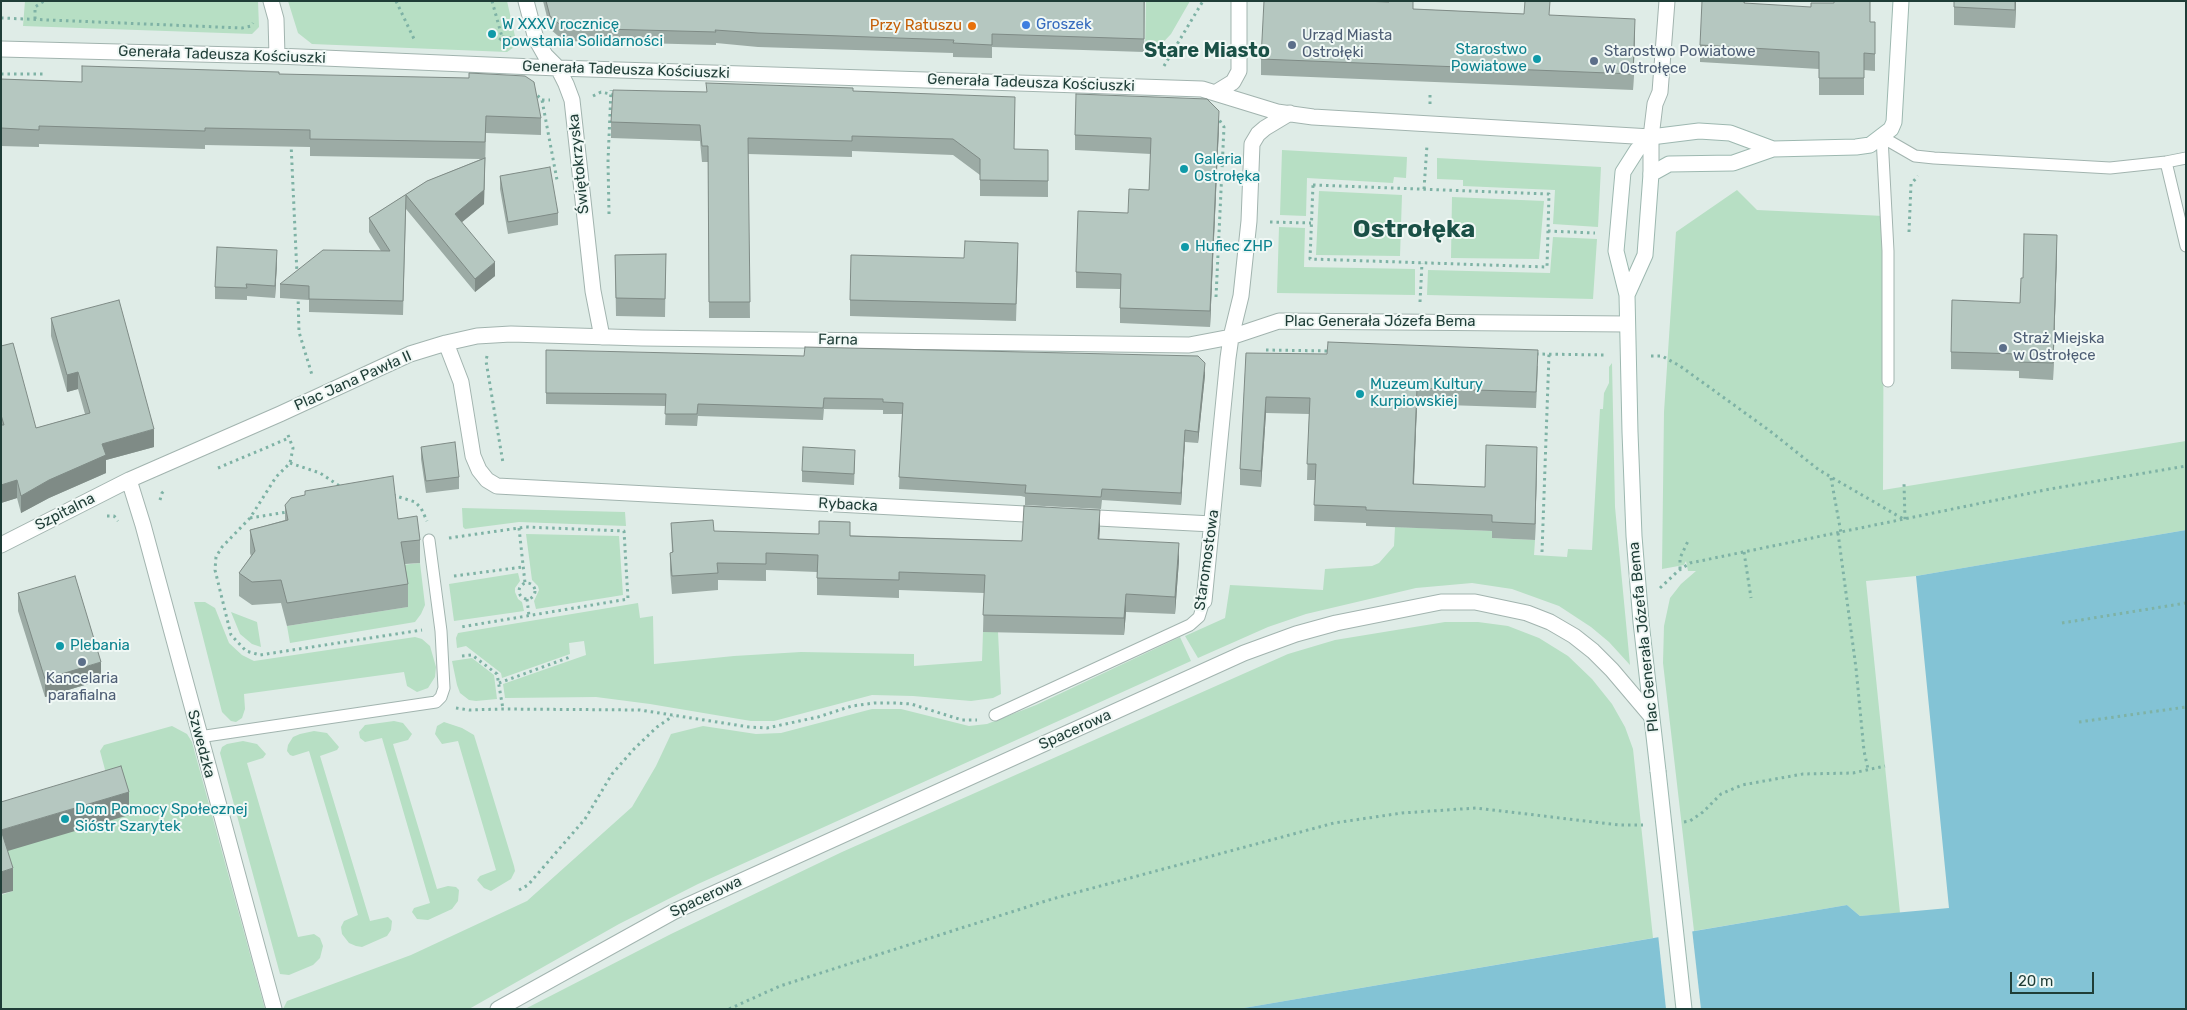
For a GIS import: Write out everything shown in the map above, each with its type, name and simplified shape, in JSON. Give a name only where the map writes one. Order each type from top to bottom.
[{"type":"street","points":[[271,1],[276,19],[277,56]]},
{"type":"street","name":"Świętokrzyska","points":[[526,1],[536,39],[545,55],[558,68],[572,100],[592,291],[602,338]]},
{"type":"street","points":[[1215,93],[1228,87],[1237,77],[1239,1]]},
{"type":"street","points":[[1651,137],[1655,104],[1660,92],[1667,1]]},
{"type":"street","points":[[1651,174],[1669,164],[1733,163],[1773,149],[1856,147],[1870,145],[1882,137],[1894,122],[1901,1]]},
{"type":"street","name":"Generała Tadeusza Kościuszki","points":[[1,50],[277,56],[558,68],[1202,89],[1249,104],[1290,113]]},
{"type":"street","points":[[1231,336],[1241,296],[1249,221],[1252,144],[1258,134],[1265,128],[1290,113],[1399,123],[1651,137],[1699,131],[1730,133],[1773,149]]},
{"type":"street","name":"Plac Generała Józefa Bema","points":[[1627,294],[1645,256],[1651,174],[1651,137]]},
{"type":"street","name":"Plac Generała Józefa Bema","points":[[1651,137],[1637,150],[1623,172],[1616,251],[1627,294],[1634,536],[1651,716],[1684,1009]]},
{"type":"street","name":"Plac Generała Józefa Bema","points":[[1231,336],[1280,321],[1627,324]]},
{"type":"street","name":"Farna","points":[[446,343],[477,336],[511,334],[602,338],[1190,345],[1231,336]]},
{"type":"street","name":"Staromostowa","points":[[1204,601],[1231,336]]},
{"type":"street","name":"Rybacka","points":[[446,343],[461,382],[473,456],[486,480],[497,486],[1212,524]]},
{"type":"street","name":"Plac Jana Pawła II","points":[[129,480],[280,414],[410,354],[446,343]]},
{"type":"street","name":"Szpitalna","points":[[1,545],[129,480]]},
{"type":"street","name":"Szwedzka","points":[[129,480],[143,525],[274,1009]]},
{"type":"street","name":"Spacerowa","points":[[498,1009],[673,912],[1244,653],[1296,634],[1441,602],[1475,602],[1528,613],[1550,622],[1574,636],[1593,651],[1612,670],[1651,716]]},
{"type":"lane","points":[[1882,137],[1915,156],[1934,158],[2110,168],[2186,158]]},
{"type":"lane","points":[[1882,137],[1888,251],[1888,381]]},
{"type":"lane","points":[[2166,162],[2186,246]]},
{"type":"lane","points":[[199,737],[436,702],[441,697],[444,688],[441,630],[429,540]]},
{"type":"lane","name":"Staromostowa","points":[[995,715],[1190,625],[1199,617],[1204,601]]},
{"type":"path","points":[[35,19],[35,7],[44,1]]},
{"type":"path","points":[[396,1],[415,42]]},
{"type":"path","points":[[492,1],[502,37],[500,41],[494,44]]},
{"type":"path","points":[[1164,67],[1203,1]]},
{"type":"path","points":[[1,18],[242,28],[251,26],[255,21]]},
{"type":"path","points":[[405,42],[425,42]]},
{"type":"path","points":[[1,74],[46,74]]},
{"type":"path","points":[[530,88],[542,100],[558,186]]},
{"type":"path","points":[[609,217],[608,161],[611,95]]},
{"type":"path","points":[[1214,113],[1223,123],[1224,127],[1216,304]]},
{"type":"path","points":[[290,143],[297,282]]},
{"type":"path","points":[[1909,242],[1911,184],[1920,174]]},
{"type":"path","points":[[1313,185],[1549,194],[1548,230],[1547,267],[1310,258],[1313,185]]},
{"type":"path","points":[[1548,230],[1595,233]]},
{"type":"path","points":[[298,292],[300,332],[313,378]]},
{"type":"path","points":[[1265,350],[1341,351]]},
{"type":"path","points":[[495,353],[487,355],[486,361],[504,469]]},
{"type":"path","points":[[1530,354],[1612,355]]},
{"type":"path","points":[[1542,552],[1548,354]]},
{"type":"path","points":[[1644,356],[1662,356],[1680,366],[1831,478],[1905,520]]},
{"type":"path","points":[[210,471],[289,438]]},
{"type":"path","points":[[290,463],[320,473],[344,489]]},
{"type":"path","points":[[1657,592],[1680,569],[1690,563],[2050,489],[2186,466]]},
{"type":"path","points":[[1831,478],[1840,533],[1864,751],[1868,770]]},
{"type":"path","points":[[1904,483],[1905,520]]},
{"type":"path","points":[[162,508],[160,499],[162,492],[175,486]]},
{"type":"path","points":[[385,496],[394,495],[415,502],[421,508],[426,518],[429,540]]},
{"type":"path","points":[[250,518],[296,510]]},
{"type":"path","points":[[99,518],[114,516],[120,524]]},
{"type":"path","points":[[519,528],[525,583],[519,591],[522,598],[532,598],[535,590],[530,584],[525,583]]},
{"type":"path","points":[[1680,569],[1680,558],[1689,539]]},
{"type":"path","points":[[1744,552],[1751,598]]},
{"type":"path","points":[[434,579],[523,567]]},
{"type":"path","points":[[527,599],[529,616]]},
{"type":"path","points":[[2062,623],[2186,603]]},
{"type":"path","points":[[466,656],[472,655],[497,674],[504,709]]},
{"type":"path","points":[[498,683],[570,657]]},
{"type":"path","points":[[436,702],[469,710],[640,710],[734,725],[767,728],[818,717],[852,706],[874,703],[911,704],[962,720],[978,720],[995,715]]},
{"type":"path","points":[[2079,722],[2186,707]]},
{"type":"path","points":[[519,890],[528,885],[585,819],[612,774],[634,749],[673,715]]},
{"type":"path","points":[[1681,822],[1690,821],[1703,812],[1721,794],[1742,785],[1803,774],[1853,773],[1885,766]]},
{"type":"path","points":[[729,1009],[780,986],[961,927],[1087,889],[1334,823],[1402,812],[1476,808],[1619,825],[1645,825]]},
{"type":"green space","points":[[25,1],[258,1],[259,27],[252,34],[23,26]]},
{"type":"green space","points":[[288,1],[507,1],[517,45],[507,52],[312,44],[298,33]]},
{"type":"green space","points":[[1146,1],[1190,1],[1171,34],[1154,52],[1145,52]]},
{"type":"green space","points":[[1282,150],[1407,157],[1406,178],[1394,177],[1393,183],[1307,178],[1306,216],[1280,215]]},
{"type":"green space","points":[[1437,158],[1601,167],[1598,227],[1553,224],[1555,190],[1463,186],[1463,180],[1437,179]]},
{"type":"green space","points":[[1737,190],[1757,210],[1884,216],[1883,490],[2186,441],[2186,530],[1916,576],[1866,581],[1900,913],[1860,916],[1847,905],[1694,931],[1663,663],[1664,626],[1670,598],[1681,584],[1696,571],[1688,571],[1686,561],[1684,565],[1662,569],[1664,412],[1676,232]]},
{"type":"green space","points":[[1319,191],[1402,195],[1400,256],[1316,255]]},
{"type":"green space","points":[[1452,197],[1544,201],[1539,259],[1451,258]]},
{"type":"green space","points":[[1279,227],[1305,228],[1304,267],[1415,269],[1415,295],[1277,293]]},
{"type":"green space","points":[[1553,237],[1597,239],[1593,299],[1427,295],[1428,270],[1550,273]]},
{"type":"green space","points":[[1612,363],[1615,507],[1630,665],[1609,642],[1591,627],[1559,606],[1512,589],[1472,583],[1416,588],[1306,614],[1268,627],[1198,658],[1185,636],[1225,618],[1230,585],[1323,590],[1325,569],[1372,566],[1379,563],[1394,546],[1395,527],[1492,531],[1492,538],[1535,540],[1534,555],[1567,557],[1568,549],[1592,550],[1600,409],[1603,409],[1604,393],[1609,383],[1609,367]]},
{"type":"green space","points":[[462,508],[625,512],[626,526],[519,522],[465,529],[463,527]]},
{"type":"green space","points":[[526,534],[619,536],[623,595],[536,609],[534,601],[539,590],[532,580]]},
{"type":"green space","points":[[420,563],[425,605],[415,622],[290,643],[287,626],[408,607],[402,565]]},
{"type":"green space","points":[[518,573],[520,581],[515,588],[515,592],[518,599],[522,602],[524,611],[454,621],[449,584]]},
{"type":"green space","points":[[194,602],[205,602],[215,608],[229,643],[242,655],[254,661],[415,637],[422,639],[430,646],[436,667],[435,677],[428,688],[417,692],[407,686],[404,672],[244,694],[245,709],[242,718],[236,722],[231,721],[222,712]]},
{"type":"green space","points":[[638,603],[640,618],[653,616],[654,664],[801,652],[914,654],[914,666],[982,661],[983,632],[998,632],[1001,694],[993,698],[971,701],[872,695],[774,721],[751,721],[596,697],[505,698],[503,684],[586,655],[584,641],[569,643],[570,654],[502,678],[501,673],[466,646],[457,648],[456,638],[458,633]]},
{"type":"green space","points":[[231,612],[257,622],[261,647],[252,644],[240,634]]},
{"type":"green space","points":[[1445,622],[1478,622],[1508,626],[1539,638],[1568,656],[1592,679],[1612,704],[1625,727],[1633,749],[1653,938],[1238,1009],[525,1009],[671,934],[842,852],[1288,654],[1335,640]]},
{"type":"green space","points":[[1180,637],[1191,661],[698,884],[619,924],[469,1009],[283,1009],[287,1001],[411,955],[527,901],[632,807],[656,766],[671,734],[703,726],[756,734],[781,733],[872,709],[901,709],[969,726],[987,724],[1036,705]]},
{"type":"green space","points":[[472,658],[494,675],[497,699],[469,700],[460,693],[452,661]]},
{"type":"green space","points":[[394,721],[403,723],[412,734],[408,740],[393,744],[437,889],[448,886],[456,887],[459,890],[458,901],[452,909],[428,920],[417,919],[412,912],[414,908],[430,903],[382,738],[365,742],[360,738],[359,732],[365,725]]},
{"type":"green space","points":[[444,722],[462,728],[474,735],[514,866],[515,871],[511,879],[491,891],[484,888],[477,880],[480,876],[496,870],[458,741],[442,744],[435,734],[437,726]]},
{"type":"green space","points":[[172,726],[187,734],[192,742],[265,1009],[1,1009],[1,895],[13,891],[1,853],[111,792],[100,751],[104,745]]},
{"type":"green space","points":[[314,731],[327,733],[339,747],[337,750],[320,756],[370,921],[388,917],[392,921],[391,930],[387,936],[362,947],[349,943],[342,934],[341,927],[344,921],[358,915],[309,751],[293,756],[287,751],[293,737]]},
{"type":"green space","points":[[243,741],[257,744],[266,754],[263,758],[247,763],[298,937],[314,934],[320,938],[323,946],[320,958],[313,965],[289,975],[280,974],[220,753],[222,747],[227,744]]},
{"type":"water","points":[[2186,530],[2186,1009],[1238,1009],[1847,905],[1860,916],[1949,908],[1916,576]]},
{"type":"pier","points":[[1692,929],[1701,1009],[1666,1009],[1658,934]]},
{"type":"building","points":[[546,1],[1144,1],[1144,39],[992,34],[992,45],[953,43],[954,40],[715,30],[716,32],[564,28],[550,16]]},
{"type":"building","points":[[1264,1],[1413,1],[1413,9],[1524,14],[1525,1],[1550,1],[1549,15],[1635,19],[1633,74],[1261,59]]},
{"type":"building","points":[[1702,1],[1744,1],[1744,3],[1811,7],[1811,3],[1870,1],[1870,22],[1875,22],[1875,54],[1864,53],[1864,78],[1819,78],[1819,52],[1700,45]]},
{"type":"building","points":[[1954,1],[2015,1],[2015,10],[1954,7]]},
{"type":"building","points":[[82,66],[279,72],[279,74],[469,78],[469,73],[525,76],[534,82],[541,118],[486,116],[485,142],[310,139],[310,130],[205,128],[205,131],[39,126],[39,130],[1,128],[1,79],[82,82]]},
{"type":"building","points":[[706,83],[853,88],[853,91],[1015,97],[1014,149],[1048,150],[1048,181],[980,180],[980,159],[953,139],[852,136],[852,141],[748,138],[750,302],[709,302],[708,146],[702,146],[700,125],[611,122],[613,90],[707,92]]},
{"type":"building","points":[[1076,94],[1207,99],[1219,111],[1210,311],[1120,308],[1121,274],[1076,272],[1078,211],[1128,213],[1129,189],[1149,190],[1151,138],[1075,135]]},
{"type":"building","points":[[485,158],[484,190],[455,214],[495,262],[475,279],[406,195],[403,301],[309,299],[309,286],[280,284],[323,250],[390,251],[369,218],[427,181]]},
{"type":"building","points":[[550,167],[558,213],[508,222],[500,176]]},
{"type":"building","points":[[2024,234],[2057,235],[2053,363],[2019,362],[2019,354],[1951,352],[1952,300],[2020,303],[2021,278],[2023,278]]},
{"type":"building","points":[[965,241],[1018,243],[1016,304],[850,300],[851,255],[964,258]]},
{"type":"building","points":[[217,247],[277,250],[275,286],[246,284],[247,288],[215,287]]},
{"type":"building","points":[[666,254],[665,299],[616,298],[615,255]]},
{"type":"building","points":[[119,300],[154,429],[102,444],[106,455],[49,480],[21,496],[17,480],[1,485],[1,425],[4,425],[1,415],[1,346],[13,343],[36,428],[90,413],[78,372],[67,375],[51,318]]},
{"type":"building","points":[[1328,342],[1538,350],[1536,392],[1417,388],[1413,484],[1485,487],[1486,445],[1537,447],[1535,524],[1492,522],[1492,515],[1366,510],[1366,507],[1314,505],[1316,464],[1307,464],[1310,398],[1266,397],[1261,471],[1240,469],[1246,353],[1327,354]]},
{"type":"building","points":[[805,347],[1198,356],[1205,363],[1198,432],[1185,430],[1181,493],[1102,489],[1101,497],[1025,493],[1026,485],[899,477],[903,403],[883,402],[883,399],[824,398],[823,408],[698,404],[697,414],[665,414],[666,394],[546,393],[546,350],[804,356]]},
{"type":"building","points":[[455,442],[459,477],[426,481],[421,447]]},
{"type":"building","points":[[803,447],[855,450],[854,474],[802,471]]},
{"type":"building","points":[[393,476],[398,519],[417,516],[420,540],[401,542],[408,584],[287,603],[281,580],[252,582],[239,573],[255,551],[250,530],[288,520],[285,505],[291,498],[305,495],[305,491]]},
{"type":"building","points":[[1024,506],[1100,510],[1098,539],[1179,543],[1175,597],[1126,594],[1124,618],[983,615],[985,575],[899,572],[899,580],[817,578],[818,555],[766,553],[766,564],[717,563],[718,573],[672,576],[670,553],[673,552],[671,523],[713,520],[714,531],[819,534],[819,521],[850,522],[850,536],[1022,541]]},
{"type":"building","name":"Plebania","points":[[75,576],[101,662],[45,679],[18,593]]},
{"type":"building","points":[[121,766],[129,792],[1,830],[1,802]]},
{"type":"building","points":[[1,830],[13,868],[1,872]]},
{"type":"place","name":"Groszek","points":[[1026,25]]},
{"type":"place","name":"Przy Ratuszu","points":[[972,26]]},
{"type":"place","name":"W XXXV rocznicę powstania Solidarności","points":[[492,34]]},
{"type":"place","name":"Urząd Miasta Ostrołęki","points":[[1292,45]]},
{"type":"place","name":"Starostwo Powiatowe","points":[[1537,59]]},
{"type":"place","name":"Starostwo Powiatowe w Ostrołęce","points":[[1594,61]]},
{"type":"place","name":"Galeria Ostrołęka","points":[[1184,169]]},
{"type":"place","name":"Hufiec ZHP","points":[[1185,247]]},
{"type":"place","name":"Straż Miejska w Ostrołęce","points":[[2003,348]]},
{"type":"place","name":"Muzeum Kultury Kurpiowskiej","points":[[1360,394]]},
{"type":"place","name":"Plebania","points":[[60,646]]},
{"type":"place","name":"Kancelaria parafialna","points":[[82,662]]},
{"type":"place","name":"Dom Pomocy Społecznej Sióstr Szarytek","points":[[65,819]]},
{"type":"district","name":"Stare Miasto","points":[[1207,51]]},
{"type":"district","name":"Ostrołęka","points":[[1414,230]]}]
